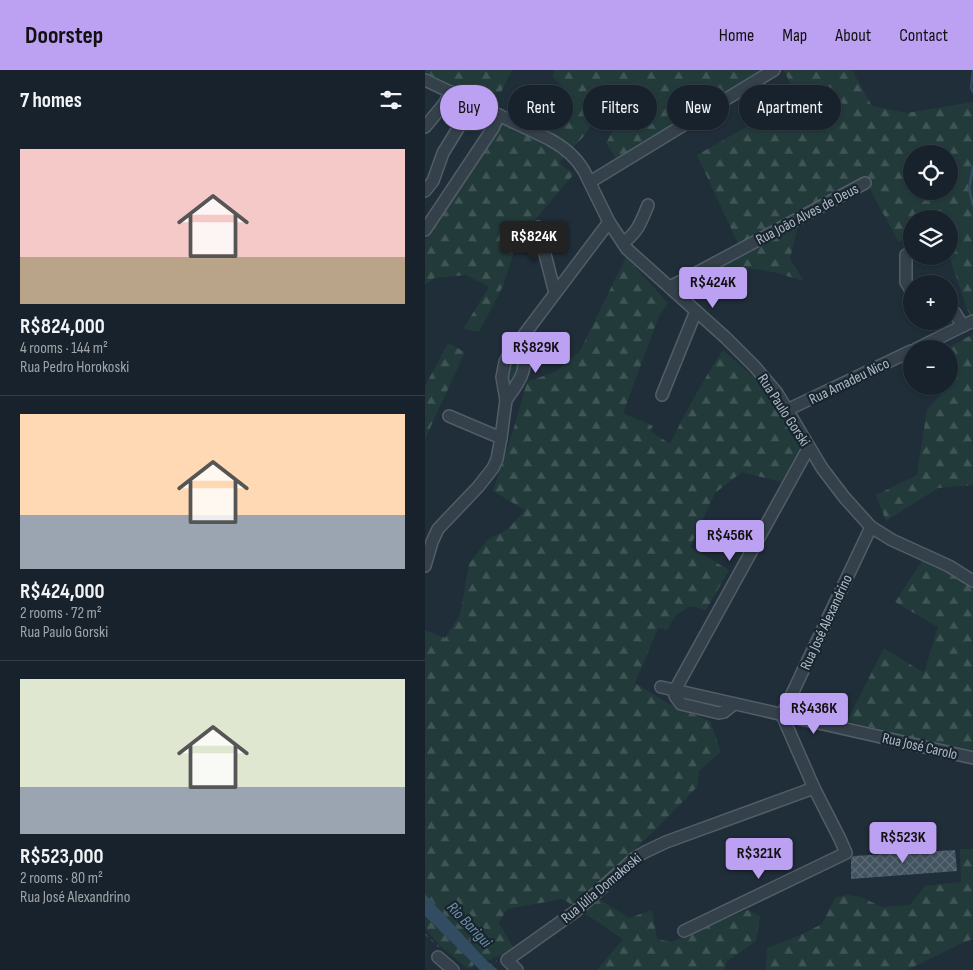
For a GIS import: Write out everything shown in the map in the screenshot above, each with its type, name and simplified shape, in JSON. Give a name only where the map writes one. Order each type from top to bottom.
[{"type":"street","points":[[590,182],[774,70]]},
{"type":"street","name":"Rua Paulo Gorski","points":[[425,80],[440,87]]},
{"type":"street","points":[[425,128],[440,109]]},
{"type":"street","points":[[425,230],[493,128],[499,115]]},
{"type":"street","name":"Rua Paulo Gorski","points":[[499,115],[549,139],[566,150],[580,163],[609,222],[623,243],[633,255],[755,367],[777,393],[822,468],[871,528],[892,540],[949,566],[973,581]]},
{"type":"street","points":[[425,192],[433,181],[443,153],[457,130]]},
{"type":"street","name":"Rua João Alves de Deus","points":[[670,287],[865,183]]},
{"type":"street","points":[[623,243],[632,237],[640,224],[647,205]]},
{"type":"street","points":[[425,566],[432,542],[439,529],[478,488],[493,468],[497,459],[506,400],[503,370],[508,356],[609,222]]},
{"type":"street","points":[[538,227],[555,293]]},
{"type":"street","points":[[662,395],[696,311]]},
{"type":"street","points":[[935,340],[968,324],[958,316]]},
{"type":"street","points":[[506,400],[518,384],[524,369],[522,338]]},
{"type":"street","name":"Rua Amadeu Nico","points":[[787,410],[903,355]]},
{"type":"street","points":[[449,416],[501,438]]},
{"type":"street","points":[[675,690],[809,447]]},
{"type":"street","name":"Rua José Alexandrino","points":[[782,715],[871,528]]},
{"type":"street","name":"Rua José Carolo","points":[[661,687],[973,758]]},
{"type":"street","points":[[683,931],[846,853],[814,788],[782,715]]},
{"type":"street","name":"Rua Júlia Domakoski","points":[[503,960],[576,911],[630,862],[645,852],[667,842],[814,788]]},
{"type":"street","points":[[440,959],[453,970]]},
{"type":"street","points":[[503,960],[517,970]]},
{"type":"path","points":[[425,934],[444,954],[440,959]]},
{"type":"path","points":[[482,970],[503,960]]},
{"type":"green space","points":[[425,70],[512,70],[501,92],[498,92],[498,85],[445,85],[425,75]]},
{"type":"green space","points":[[554,70],[762,70],[729,90],[729,85],[667,85],[667,129],[617,160],[606,143],[613,130],[657,130],[657,85],[583,85],[583,130],[588,130],[559,163],[574,174],[517,242],[503,286],[479,332],[463,329],[489,287],[466,275],[434,278],[425,285],[425,240],[508,116],[508,130],[573,130],[573,85],[561,85],[553,77]]},
{"type":"green space","points":[[784,70],[852,70],[872,106],[907,113],[973,102],[973,319],[968,311],[958,282],[958,275],[956,275],[952,265],[958,265],[958,210],[903,210],[903,241],[899,242],[866,180],[801,212],[790,259],[804,281],[773,272],[749,268],[727,290],[715,277],[740,248],[697,155],[741,130],[841,130],[841,85],[791,85]]},
{"type":"green space","points":[[626,257],[668,303],[659,316],[623,413],[653,426],[650,431],[670,444],[695,396],[723,350],[773,394],[803,447],[781,482],[742,472],[715,493],[690,547],[729,570],[706,610],[690,606],[676,615],[667,630],[658,628],[635,683],[669,704],[710,721],[721,752],[699,771],[697,787],[589,893],[629,918],[652,910],[657,939],[672,942],[748,910],[760,916],[756,941],[727,961],[724,970],[597,970],[623,939],[563,899],[507,909],[499,923],[514,949],[487,961],[425,894],[425,630],[445,638],[460,615],[469,564],[487,540],[508,529],[525,510],[493,491],[527,382],[557,371],[580,351]]},
{"type":"green space","points":[[973,334],[973,485],[938,488],[886,521],[876,495],[917,475],[927,409],[940,395],[958,395],[958,342]]},
{"type":"green space","points":[[448,343],[465,352],[425,439],[425,386]]},
{"type":"green space","points":[[519,345],[522,361],[508,393],[508,368]]},
{"type":"green space","points":[[922,561],[973,580],[973,755],[847,721],[884,648],[924,673],[938,627],[895,602]]},
{"type":"green space","points":[[960,849],[973,849],[973,939],[907,970],[766,970],[767,948],[822,924],[835,898],[848,895],[861,897],[882,907],[910,905],[925,886],[961,882]]},
{"type":"green space","points":[[425,916],[474,964],[472,968],[468,969],[439,945],[425,928]]},
{"type":"water","points":[[425,894],[487,961],[498,970],[480,970],[425,916]]},
{"type":"building","points":[[955,850],[957,871],[851,879],[851,859],[853,856]]},
{"type":"waterway","points":[[973,70],[971,88],[973,92]]},
{"type":"waterway","points":[[973,167],[969,189],[973,205]]},
{"type":"water label","name":"Rio Barigui","points":[[470,924]]}]
